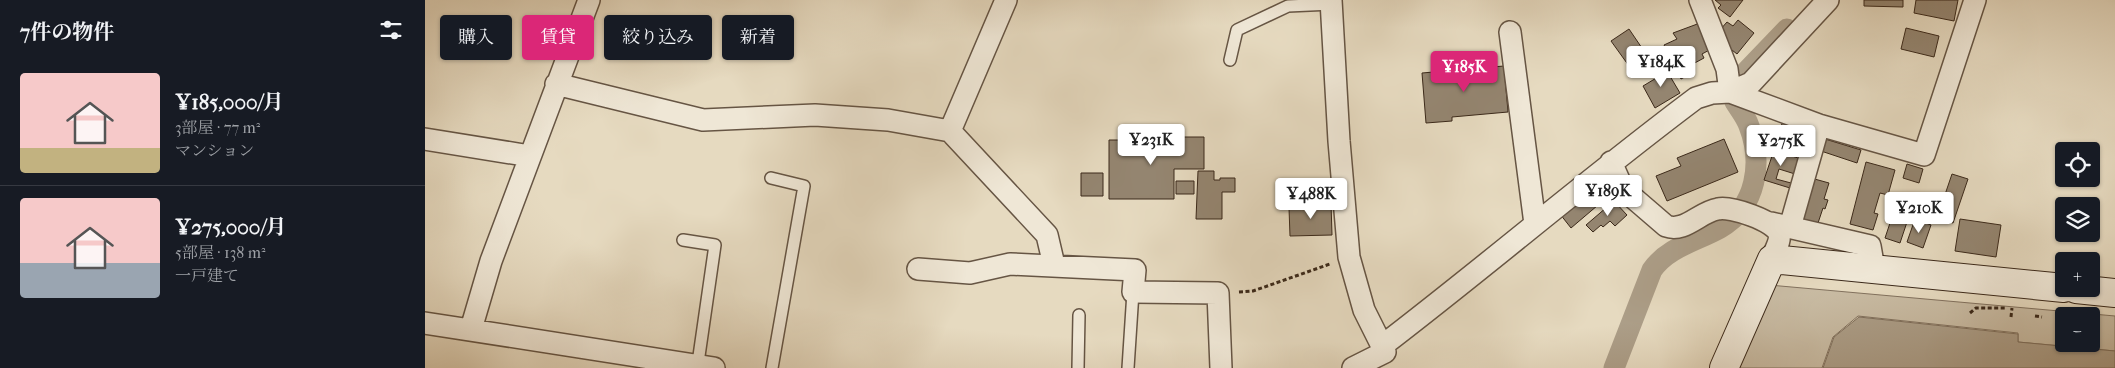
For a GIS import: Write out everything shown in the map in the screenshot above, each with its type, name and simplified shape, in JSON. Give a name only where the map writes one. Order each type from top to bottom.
[{"type":"street","points":[[471,330],[491,261],[589,0]]},
{"type":"street","points":[[950,131],[1006,0]]},
{"type":"street","points":[[1700,0],[1727,69],[1729,92]]},
{"type":"street","points":[[1382,346],[1611,162],[1696,98],[1712,93],[1729,92],[1751,83],[1828,0]]},
{"type":"street","points":[[1729,92],[1819,125],[1924,155],[1975,0]]},
{"type":"street","points":[[1331,2],[1339,141],[1349,257],[1364,310],[1385,352],[1353,368]]},
{"type":"street","points":[[1510,32],[1535,224]]},
{"type":"street","points":[[556,84],[703,120],[815,115],[888,120],[950,131],[1047,235],[1054,264]]},
{"type":"street","points":[[1724,368],[1772,259],[1780,237],[1780,225],[1819,125]]},
{"type":"street","points":[[425,139],[530,156]]},
{"type":"street","points":[[1611,162],[1623,189],[1666,226],[1674,229],[1681,227],[1710,211],[1723,208],[1780,225],[1870,246],[1874,269]]},
{"type":"street","points":[[1772,259],[2055,287]]},
{"type":"street","points":[[917,269],[970,273],[1010,264],[1054,264],[1135,270],[1133,292],[1218,293],[1221,368]]},
{"type":"street","points":[[2100,291],[2115,293]]},
{"type":"street","points":[[425,323],[700,367]]},
{"type":"lane","points":[[1230,60],[1237,30],[1288,6],[1331,2]]},
{"type":"lane","points":[[771,178],[804,186],[772,368]]},
{"type":"lane","points":[[683,240],[715,244],[699,356],[700,367]]},
{"type":"lane","points":[[1128,368],[1133,292]]},
{"type":"lane","points":[[1078,368],[1079,315]]},
{"type":"path","points":[[1218,293],[1253,291],[1349,257]]},
{"type":"path","points":[[1971,313],[1976,308],[2007,308]]},
{"type":"path","points":[[2011,317],[2012,308]]},
{"type":"path","points":[[2035,316],[2042,317]]},
{"type":"shaded area","points":[[1769,285],[2055,311],[2055,345],[2018,342],[2018,333],[1858,316],[1833,337],[1822,368],[1735,368]]},
{"type":"shaded area","points":[[2100,315],[2115,316],[2115,351],[2100,350]]},
{"type":"shaded area","points":[[1859,317],[2018,334],[2018,342],[2055,345],[2055,352],[2100,352],[2100,350],[2115,351],[2115,368],[1823,368],[1834,337]]},
{"type":"building","points":[[1715,0],[1743,0],[1730,17],[1718,8],[1721,5]]},
{"type":"building","points":[[1864,0],[1903,0],[1903,7],[1864,6]]},
{"type":"building","points":[[1916,0],[1958,0],[1954,21],[1914,13]]},
{"type":"building","points":[[1738,20],[1754,33],[1737,54],[1723,43],[1727,38],[1719,31],[1727,22],[1733,26]]},
{"type":"building","points":[[1700,23],[1713,48],[1702,54],[1704,58],[1689,66],[1692,73],[1681,79],[1664,45],[1677,39],[1673,33]]},
{"type":"building","points":[[1906,28],[1939,36],[1934,57],[1901,49]]},
{"type":"building","points":[[1629,29],[1646,54],[1629,66],[1611,41]]},
{"type":"building","points":[[1504,66],[1508,112],[1452,117],[1452,121],[1426,123],[1422,73]]},
{"type":"building","points":[[1664,66],[1680,93],[1655,108],[1643,86],[1658,77],[1654,72]]},
{"type":"building","points":[[1783,121],[1811,130],[1807,141],[1779,132]]},
{"type":"building","points":[[1171,137],[1204,137],[1204,169],[1174,169],[1174,199],[1109,199],[1109,140],[1171,140]]},
{"type":"building","points":[[1724,139],[1738,172],[1667,201],[1656,176],[1681,166],[1677,158]]},
{"type":"building","points":[[1825,139],[1861,150],[1857,163],[1821,151]]},
{"type":"building","points":[[1774,150],[1801,159],[1795,174],[1779,169],[1776,179],[1791,183],[1790,188],[1764,180]]},
{"type":"building","points":[[1866,162],[1895,170],[1888,195],[1880,193],[1874,213],[1878,214],[1873,230],[1850,224]]},
{"type":"building","points":[[1907,164],[1923,169],[1919,183],[1903,178]]},
{"type":"building","points":[[1198,171],[1214,171],[1214,180],[1235,178],[1235,192],[1222,192],[1222,219],[1196,219]]},
{"type":"building","points":[[1081,173],[1103,173],[1103,196],[1081,196]]},
{"type":"building","points":[[1952,174],[1968,179],[1953,223],[1937,218]]},
{"type":"building","points":[[1811,178],[1829,183],[1824,199],[1828,200],[1818,223],[1799,218]]},
{"type":"building","points":[[1600,180],[1611,194],[1571,228],[1560,214]]},
{"type":"building","points":[[1176,181],[1194,181],[1194,194],[1176,194]]},
{"type":"building","points":[[1922,199],[1938,204],[1931,223],[1916,217]]},
{"type":"building","points":[[1614,201],[1627,215],[1615,226],[1610,221],[1603,227],[1601,225],[1593,232],[1586,225]]},
{"type":"building","points":[[1896,202],[1912,208],[1908,220],[1892,214]]},
{"type":"building","points":[[1331,203],[1332,235],[1290,236],[1289,208],[1302,208],[1302,204]]},
{"type":"building","points":[[1892,217],[1907,222],[1900,243],[1885,238]]},
{"type":"building","points":[[1915,219],[1931,225],[1923,248],[1907,242]]},
{"type":"building","points":[[1960,219],[2001,225],[1996,257],[1955,251]]},
{"type":"waterway","points":[[1614,368],[1652,270],[1674,250],[1711,233],[1732,219],[1742,208],[1749,196],[1754,183],[1756,154],[1748,123],[1735,102],[1739,79],[1787,29]]}]
